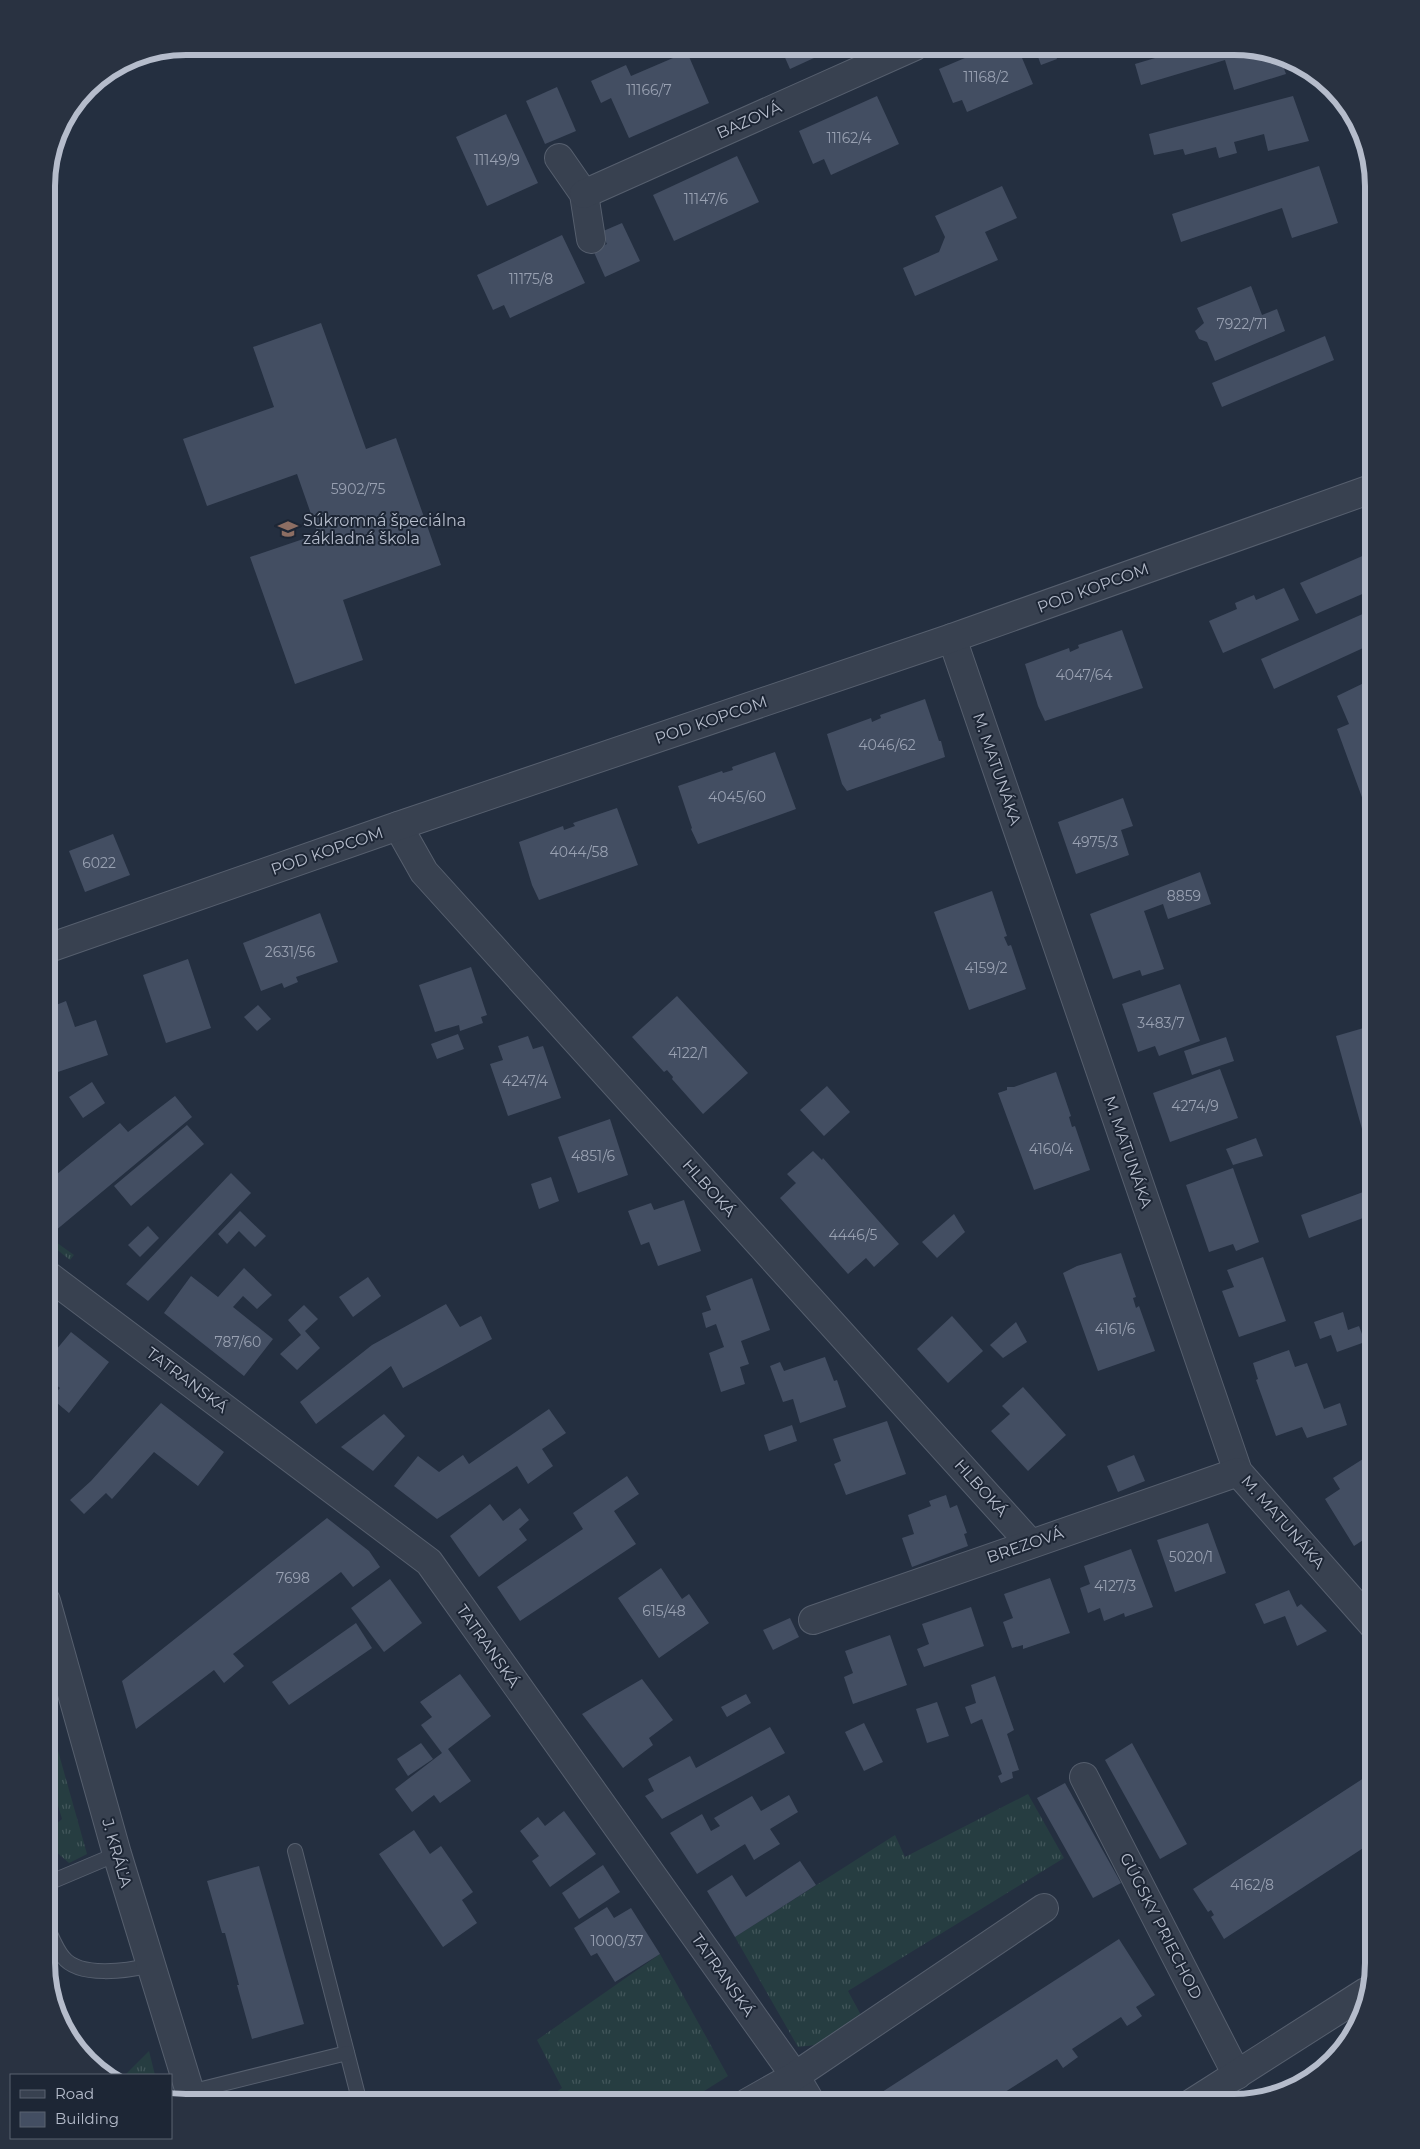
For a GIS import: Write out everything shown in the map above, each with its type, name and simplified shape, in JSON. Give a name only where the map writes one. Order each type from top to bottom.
[{"type":"street","name":"BAZOVÁ","points":[[584,194],[895,55]]},
{"type":"street","points":[[559,158],[584,194],[591,239]]},
{"type":"street","name":"POD KOPCOM","points":[[55,947],[398,826],[952,638],[1365,491]]},
{"type":"street","name":"M. MATUNÁKA","points":[[952,638],[1238,1472],[1365,1616]]},
{"type":"street","name":"HLBOKÁ","points":[[398,826],[424,872],[1030,1543]]},
{"type":"street","name":"TATRANSKÁ","points":[[55,1285],[429,1562],[795,2076],[806,2094]]},
{"type":"street","name":"BREZOVÁ","points":[[813,1620],[1238,1472]]},
{"type":"street","name":"J. KRÁĽA","points":[[55,1666],[117,1854],[190,2094]]},
{"type":"street","name":"GÚGSKY PRIECHOD","points":[[1084,1777],[1237,2075]]},
{"type":"street","points":[[763,2094],[795,2076],[1044,1908]]},
{"type":"street","points":[[1206,2094],[1361,1995]]},
{"type":"lane","points":[[295,1851],[358,2094]]},
{"type":"lane","points":[[55,1880],[117,1854]]},
{"type":"lane","points":[[55,1943],[62,1957],[72,1965],[93,1970],[130,1970],[150,1965]]},
{"type":"lane","points":[[202,2094],[347,2053]]},
{"type":"green space","points":[[55,1241],[74,1255],[70,1260],[55,1248]]},
{"type":"green space","points":[[55,1740],[87,1854],[69,1863],[55,1851],[55,1825],[62,1819],[55,1795]]},
{"type":"green space","points":[[1028,1794],[1064,1858],[848,1991],[861,2015],[816,2045],[798,2047],[735,1937],[895,1835],[905,1857]]},
{"type":"green space","points":[[660,1954],[728,2076],[699,2094],[553,2094],[562,2088],[537,2040]]},
{"type":"green space","points":[[149,2051],[155,2074],[126,2074]]},
{"type":"building","points":[[680,55],[688,55],[709,103],[629,138],[611,98],[601,103],[591,81],[626,65],[631,76]]},
{"type":"building","points":[[784,55],[820,55],[790,69]]},
{"type":"building","points":[[972,55],[1021,55],[1033,84],[967,112],[962,100],[953,103],[939,69]]},
{"type":"building","points":[[1037,55],[1055,55],[1057,59],[1041,65]]},
{"type":"building","points":[[1165,55],[1243,55],[1282,64],[1286,74],[1234,90],[1225,60],[1141,85],[1135,64]]},
{"type":"building","points":[[557,87],[576,131],[545,144],[526,101]]},
{"type":"building","points":[[877,96],[899,144],[831,175],[824,159],[813,164],[799,131]]},
{"type":"building","points":[[1293,96],[1309,141],[1268,151],[1264,134],[1234,142],[1237,153],[1219,158],[1216,147],[1185,155],[1183,149],[1154,155],[1149,134]]},
{"type":"building","points":[[506,114],[538,183],[487,206],[456,137]]},
{"type":"building","points":[[737,156],[759,202],[674,241],[653,195]]},
{"type":"building","points":[[1319,166],[1338,223],[1292,238],[1282,208],[1181,242],[1172,214]]},
{"type":"building","points":[[1002,186],[1017,218],[985,232],[998,260],[915,296],[903,268],[939,252],[945,237],[935,216]]},
{"type":"building","points":[[622,223],[640,261],[605,277],[593,250],[607,244],[601,232]]},
{"type":"building","points":[[562,235],[585,283],[510,318],[504,305],[493,310],[477,275]]},
{"type":"building","points":[[1251,286],[1262,315],[1277,309],[1285,331],[1215,361],[1207,342],[1199,339],[1195,331],[1204,323],[1197,308]]},
{"type":"building","points":[[321,323],[366,449],[396,438],[441,565],[343,600],[363,660],[295,684],[250,557],[318,534],[297,474],[207,506],[183,439],[274,407],[253,347]]},
{"type":"building","points":[[1325,336],[1334,360],[1222,407],[1212,383]]},
{"type":"building","points":[[1365,555],[1365,593],[1316,614],[1300,583]]},
{"type":"building","points":[[1284,588],[1299,620],[1223,653],[1209,621],[1237,609],[1235,603],[1254,595],[1256,600]]},
{"type":"building","points":[[1365,613],[1365,647],[1274,689],[1261,659]]},
{"type":"building","points":[[1122,630],[1143,688],[1045,721],[1038,706],[1025,664],[1069,648],[1070,652],[1079,648],[1078,645]]},
{"type":"building","points":[[1365,682],[1365,806],[1337,729],[1349,724],[1337,696]]},
{"type":"building","points":[[925,699],[945,757],[847,791],[842,784],[827,734],[871,718],[872,722],[881,718],[880,715]]},
{"type":"building","points":[[775,752],[796,809],[698,844],[691,829],[678,786],[722,771],[723,773],[733,770],[732,767]]},
{"type":"building","points":[[1123,798],[1133,826],[1121,830],[1129,855],[1076,874],[1058,822]]},
{"type":"building","points":[[617,808],[638,865],[539,900],[532,885],[519,842],[563,826],[564,830],[575,826],[573,823]]},
{"type":"building","points":[[113,834],[130,875],[85,892],[69,851]]},
{"type":"building","points":[[1200,872],[1211,904],[1168,919],[1163,904],[1144,911],[1164,969],[1142,976],[1140,970],[1113,979],[1090,914]]},
{"type":"building","points":[[992,891],[1007,936],[1004,937],[1008,946],[1011,945],[1026,989],[969,1010],[934,912]]},
{"type":"building","points":[[320,913],[338,962],[296,977],[298,982],[284,988],[282,983],[261,991],[243,943]]},
{"type":"building","points":[[188,959],[211,1028],[166,1043],[143,975]]},
{"type":"building","points":[[471,967],[487,1015],[481,1017],[483,1023],[460,1031],[459,1025],[435,1032],[419,985]]},
{"type":"building","points":[[1180,984],[1200,1041],[1159,1056],[1155,1046],[1138,1052],[1122,1004]]},
{"type":"building","points":[[677,996],[748,1073],[703,1114],[672,1079],[673,1077],[667,1070],[664,1072],[632,1037]]},
{"type":"building","points":[[66,1001],[75,1027],[96,1020],[108,1055],[55,1073],[55,1005]]},
{"type":"building","points":[[258,1005],[271,1019],[257,1031],[244,1017]]},
{"type":"building","points":[[1365,1028],[1365,1128],[1362,1129],[1336,1036]]},
{"type":"building","points":[[458,1034],[464,1049],[437,1059],[431,1044]]},
{"type":"building","points":[[528,1036],[533,1049],[543,1046],[561,1098],[508,1116],[490,1064],[503,1060],[498,1046]]},
{"type":"building","points":[[1226,1037],[1234,1061],[1192,1075],[1184,1051]]},
{"type":"building","points":[[1220,1069],[1238,1118],[1170,1142],[1153,1093]]},
{"type":"building","points":[[1056,1072],[1071,1116],[1069,1117],[1072,1127],[1075,1126],[1090,1170],[1034,1190],[998,1093],[1007,1090],[1007,1087],[1014,1087]]},
{"type":"building","points":[[92,1082],[105,1103],[83,1118],[69,1097]]},
{"type":"building","points":[[827,1086],[850,1112],[824,1136],[800,1110]]},
{"type":"building","points":[[175,1096],[192,1117],[55,1231],[55,1176],[120,1123],[128,1132]]},
{"type":"building","points":[[610,1119],[628,1175],[578,1193],[558,1137]]},
{"type":"building","points":[[187,1125],[204,1144],[131,1206],[114,1186]]},
{"type":"building","points":[[1256,1138],[1263,1156],[1233,1165],[1226,1149]]},
{"type":"building","points":[[813,1151],[822,1160],[823,1158],[899,1244],[874,1267],[866,1258],[848,1274],[780,1198],[796,1183],[787,1174]]},
{"type":"building","points":[[1233,1168],[1259,1242],[1236,1251],[1233,1244],[1209,1252],[1186,1185]]},
{"type":"building","points":[[231,1173],[251,1193],[148,1301],[126,1284]]},
{"type":"building","points":[[551,1177],[559,1201],[539,1209],[531,1184]]},
{"type":"building","points":[[1365,1191],[1365,1217],[1309,1238],[1301,1215]]},
{"type":"building","points":[[684,1200],[701,1251],[658,1266],[649,1242],[641,1245],[628,1211],[651,1203],[654,1210]]},
{"type":"building","points":[[240,1211],[266,1236],[255,1247],[239,1231],[227,1244],[218,1234]]},
{"type":"building","points":[[954,1214],[965,1232],[937,1258],[922,1242]]},
{"type":"building","points":[[148,1226],[159,1238],[140,1257],[128,1245]]},
{"type":"building","points":[[1121,1253],[1136,1297],[1133,1298],[1136,1308],[1139,1306],[1155,1351],[1098,1371],[1063,1273],[1077,1266]]},
{"type":"building","points":[[1263,1257],[1286,1321],[1239,1337],[1222,1291],[1234,1287],[1227,1270]]},
{"type":"building","points":[[244,1268],[272,1295],[257,1309],[243,1296],[233,1307],[273,1339],[244,1376],[164,1313],[191,1276],[218,1297]]},
{"type":"building","points":[[368,1277],[381,1296],[353,1317],[339,1297]]},
{"type":"building","points":[[752,1278],[770,1330],[741,1341],[749,1364],[740,1367],[745,1384],[721,1392],[709,1353],[724,1347],[716,1324],[706,1328],[702,1313],[711,1310],[706,1296]]},
{"type":"building","points":[[446,1304],[460,1327],[481,1316],[492,1339],[403,1388],[391,1366],[316,1424],[300,1402],[372,1345]]},
{"type":"building","points":[[304,1305],[318,1319],[305,1331],[320,1348],[297,1370],[280,1354],[301,1335],[288,1320]]},
{"type":"building","points":[[1343,1312],[1348,1330],[1359,1326],[1365,1342],[1337,1352],[1331,1335],[1320,1339],[1314,1322]]},
{"type":"building","points":[[952,1316],[983,1351],[948,1383],[917,1349]]},
{"type":"building","points":[[1016,1322],[1027,1342],[1003,1358],[990,1345]]},
{"type":"building","points":[[71,1332],[109,1362],[69,1413],[55,1401],[55,1394],[60,1388],[55,1384],[55,1351]]},
{"type":"building","points":[[1289,1350],[1295,1367],[1307,1363],[1324,1409],[1340,1403],[1347,1425],[1307,1438],[1302,1427],[1276,1436],[1256,1380],[1258,1379],[1253,1363]]},
{"type":"building","points":[[825,1357],[834,1381],[837,1380],[846,1407],[800,1423],[793,1399],[783,1402],[770,1366],[780,1362],[784,1371]]},
{"type":"building","points":[[1023,1387],[1066,1435],[1028,1471],[991,1431],[1010,1414],[1002,1406]]},
{"type":"building","points":[[161,1403],[224,1452],[198,1486],[154,1452],[112,1499],[106,1493],[84,1514],[70,1500],[91,1481]]},
{"type":"building","points":[[549,1409],[566,1433],[542,1449],[553,1466],[528,1484],[517,1466],[437,1519],[394,1486],[418,1456],[439,1472],[463,1455],[469,1464]]},
{"type":"building","points":[[384,1414],[405,1436],[373,1471],[341,1447]]},
{"type":"building","points":[[887,1421],[906,1474],[846,1495],[834,1464],[841,1461],[833,1439]]},
{"type":"building","points":[[792,1425],[797,1441],[769,1451],[764,1435]]},
{"type":"building","points":[[1134,1455],[1145,1481],[1118,1492],[1107,1466]]},
{"type":"building","points":[[1365,1458],[1365,1539],[1354,1546],[1325,1499],[1340,1489],[1333,1478]]},
{"type":"building","points":[[627,1476],[639,1494],[614,1511],[636,1544],[520,1621],[497,1587],[583,1529],[573,1513]]},
{"type":"building","points":[[946,1495],[950,1508],[957,1505],[967,1533],[964,1534],[968,1546],[912,1567],[902,1538],[914,1534],[908,1515],[931,1506],[929,1501]]},
{"type":"building","points":[[490,1504],[503,1521],[520,1508],[529,1520],[519,1529],[527,1540],[479,1577],[450,1536]]},
{"type":"building","points":[[327,1518],[369,1551],[380,1567],[353,1587],[341,1572],[233,1654],[244,1666],[224,1683],[214,1670],[136,1729],[122,1681]]},
{"type":"building","points":[[1208,1523],[1226,1573],[1175,1592],[1157,1540]]},
{"type":"building","points":[[1131,1549],[1153,1607],[1125,1617],[1124,1613],[1104,1621],[1100,1608],[1088,1613],[1080,1588],[1090,1584],[1084,1566]]},
{"type":"building","points":[[661,1568],[682,1599],[689,1594],[709,1623],[659,1658],[618,1598]]},
{"type":"building","points":[[1050,1578],[1070,1633],[1023,1649],[1023,1645],[1012,1648],[1003,1622],[1013,1618],[1004,1594]]},
{"type":"building","points":[[390,1579],[422,1623],[384,1652],[351,1608]]},
{"type":"building","points":[[1289,1590],[1297,1607],[1301,1604],[1327,1631],[1297,1646],[1285,1616],[1264,1624],[1255,1604]]},
{"type":"building","points":[[971,1607],[984,1646],[924,1667],[917,1649],[929,1644],[922,1624]]},
{"type":"building","points":[[790,1618],[799,1637],[773,1650],[763,1630]]},
{"type":"building","points":[[356,1623],[372,1648],[289,1705],[272,1682]]},
{"type":"building","points":[[890,1635],[907,1685],[853,1704],[844,1677],[853,1673],[845,1651]]},
{"type":"building","points":[[460,1674],[491,1716],[448,1749],[471,1781],[440,1803],[434,1795],[412,1812],[395,1789],[442,1753],[421,1725],[432,1717],[420,1702]]},
{"type":"building","points":[[995,1676],[1014,1730],[1007,1734],[1019,1770],[1012,1772],[1013,1778],[1001,1783],[998,1776],[1002,1774],[982,1719],[971,1724],[965,1707],[976,1703],[971,1685]]},
{"type":"building","points":[[642,1679],[673,1720],[649,1738],[653,1745],[623,1768],[582,1714]]},
{"type":"building","points":[[746,1694],[751,1703],[727,1717],[721,1707]]},
{"type":"building","points":[[937,1702],[949,1736],[927,1743],[916,1709]]},
{"type":"building","points":[[864,1723],[883,1762],[864,1771],[845,1732]]},
{"type":"building","points":[[770,1727],[785,1753],[662,1819],[645,1796],[654,1791],[648,1779],[690,1756],[696,1768]]},
{"type":"building","points":[[421,1743],[433,1759],[408,1776],[397,1759]]},
{"type":"building","points":[[1132,1743],[1187,1844],[1160,1859],[1105,1760]]},
{"type":"building","points":[[1365,1777],[1365,1847],[1224,1939],[1211,1917],[1214,1915],[1211,1910],[1208,1912],[1193,1889]]},
{"type":"building","points":[[1065,1783],[1121,1883],[1093,1898],[1037,1798]]},
{"type":"building","points":[[789,1795],[798,1812],[770,1829],[780,1844],[754,1860],[745,1844],[697,1874],[670,1833],[702,1814],[711,1831],[720,1826],[714,1818],[752,1796],[761,1811]]},
{"type":"building","points":[[564,1811],[596,1854],[550,1887],[532,1861],[539,1856],[520,1831],[538,1817],[545,1826]]},
{"type":"building","points":[[414,1830],[430,1854],[441,1846],[473,1892],[462,1900],[477,1923],[443,1947],[379,1854]]},
{"type":"building","points":[[800,1861],[816,1885],[735,1937],[707,1891],[732,1875],[746,1897]]},
{"type":"building","points":[[603,1865],[620,1892],[579,1919],[562,1893]]},
{"type":"building","points":[[259,1866],[304,2024],[252,2039],[225,1933],[222,1933],[207,1881]]},
{"type":"building","points":[[607,1907],[614,1918],[631,1908],[660,1954],[615,1982],[597,1953],[591,1956],[574,1928]]},
{"type":"building","points":[[1119,1939],[1155,1995],[1136,2007],[1142,2016],[1135,2021],[1127,2026],[1121,2017],[1072,2049],[1078,2057],[1063,2068],[1057,2059],[1002,2094],[879,2094]]},
{"type":"place","name":"Súkromná špeciálna základná škola","points":[[288,529]]}]
